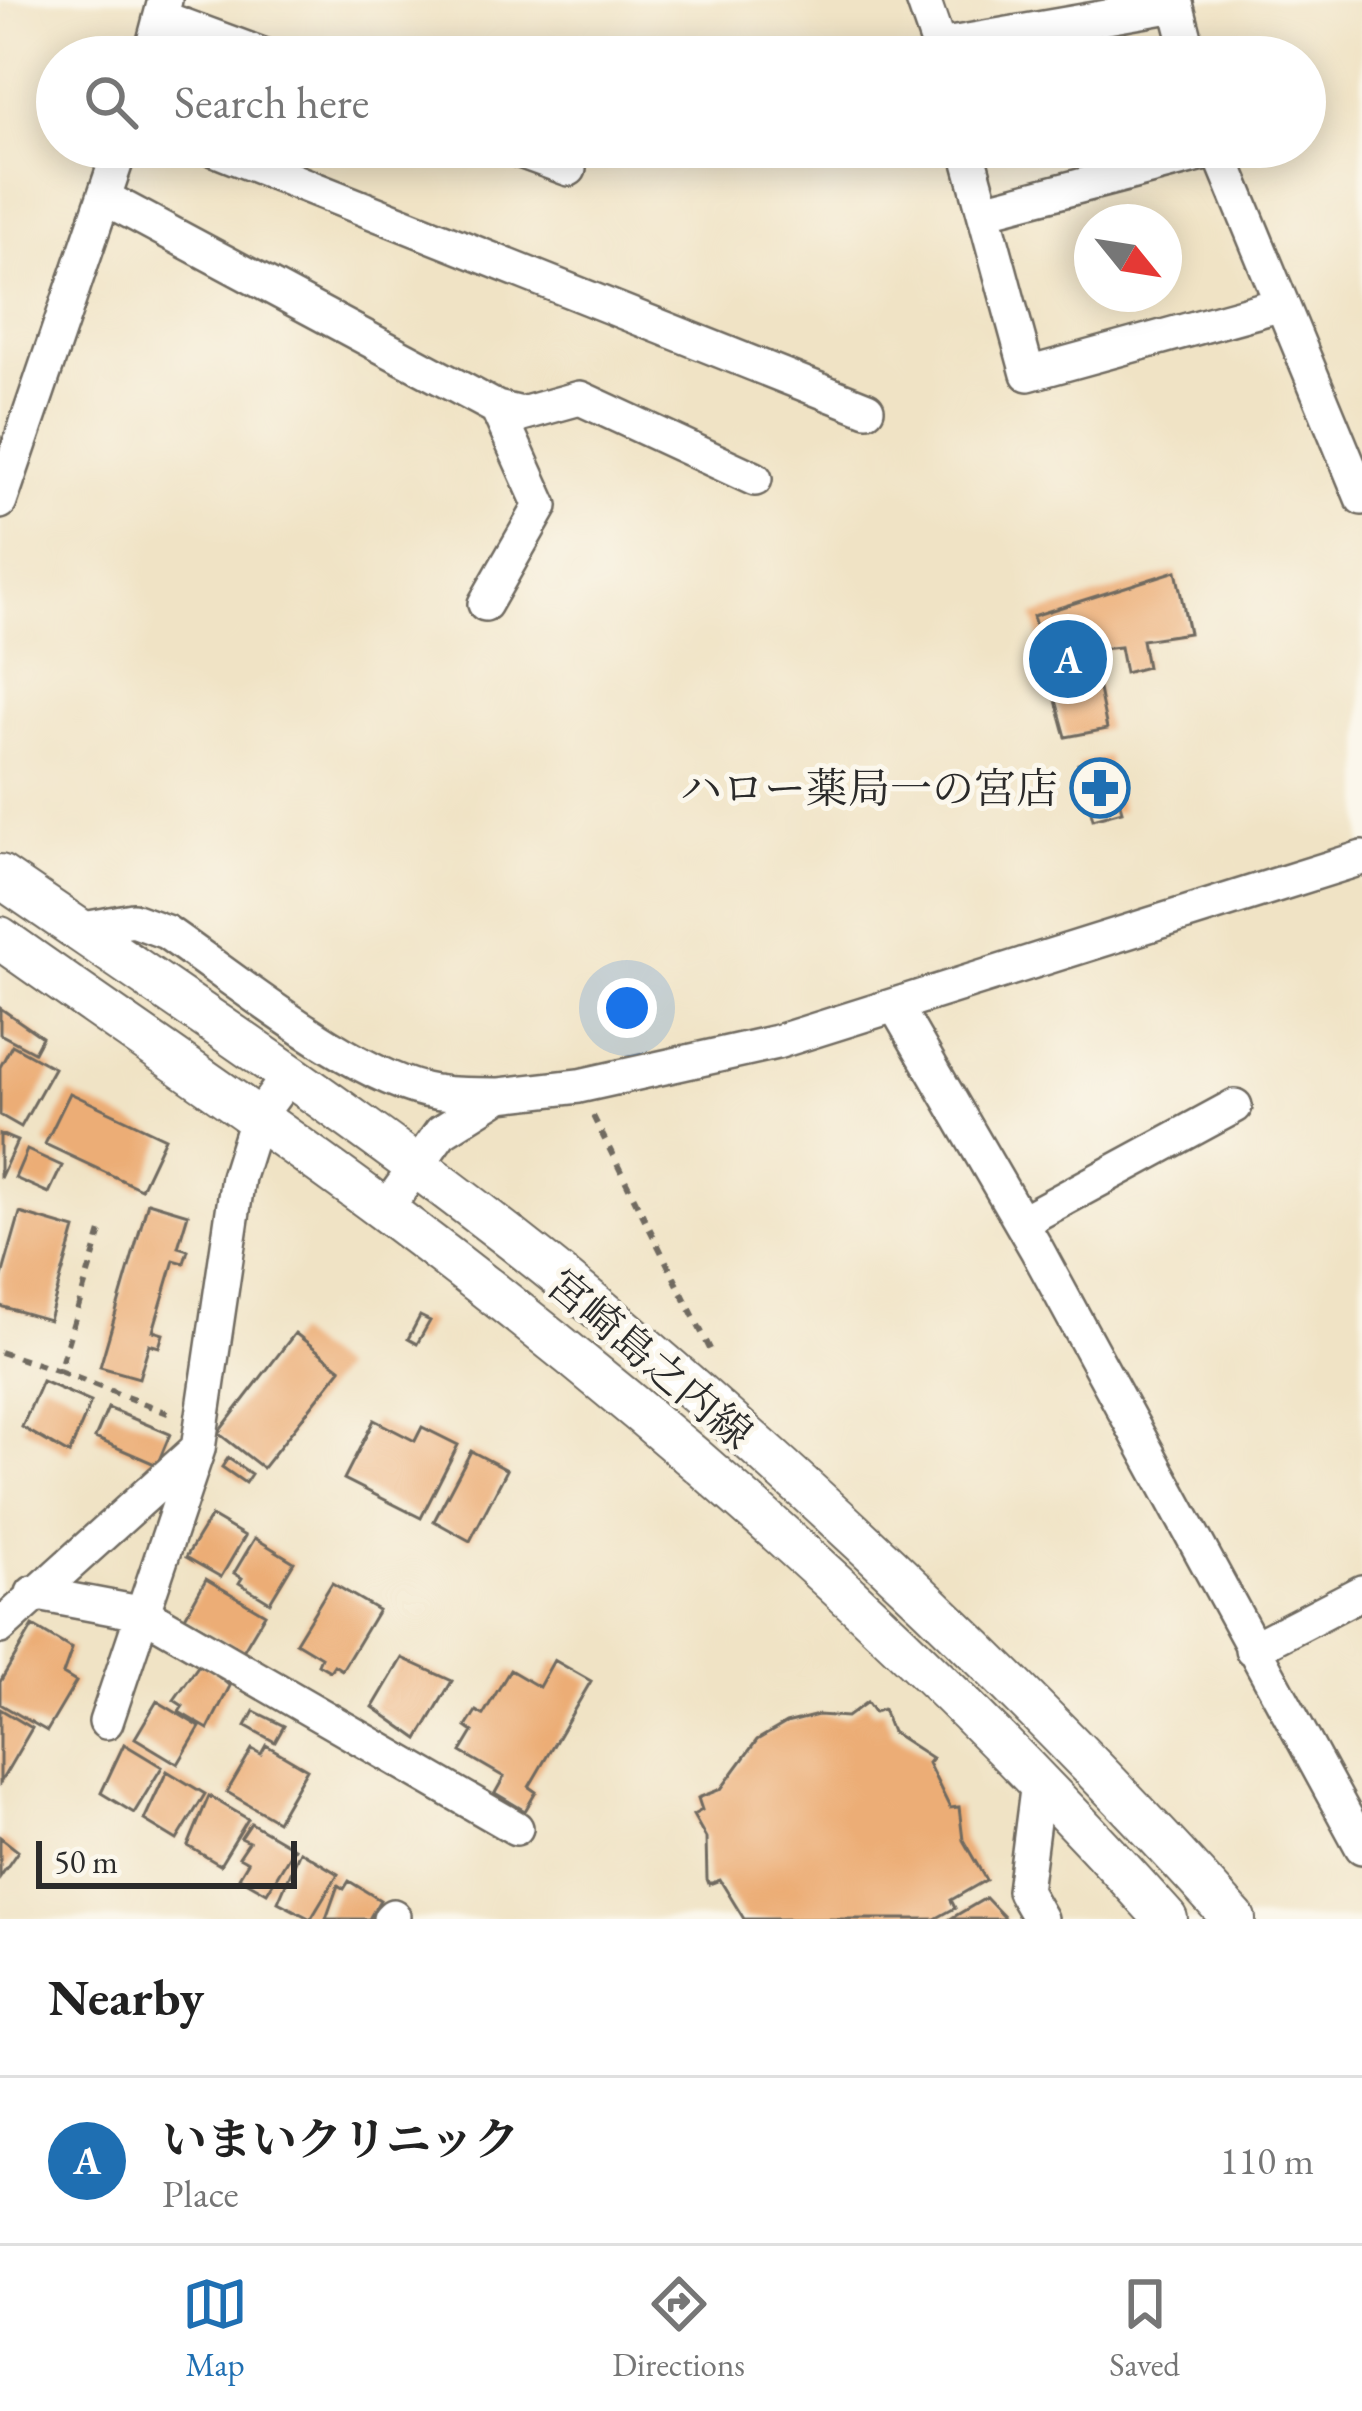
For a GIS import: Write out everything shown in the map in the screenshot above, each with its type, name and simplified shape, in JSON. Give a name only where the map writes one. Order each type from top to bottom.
[{"type":"main road","name":"宮崎島之内線","points":[[0,876],[413,1168],[626,1332],[946,1621],[1234,1919]]},
{"type":"main road","name":"宮崎島之内線","points":[[0,938],[385,1210],[614,1390],[818,1570],[1038,1782],[1166,1919]]},
{"type":"street","points":[[923,0],[935,36]]},
{"type":"street","points":[[1012,36],[1176,2],[1185,36]]},
{"type":"street","points":[[164,9],[222,36]]},
{"type":"street","points":[[0,502],[114,168]]},
{"type":"street","points":[[262,168],[867,409]]},
{"type":"street","points":[[972,168],[1028,374],[1282,304]]},
{"type":"street","points":[[984,212],[1145,168]]},
{"type":"street","points":[[1226,168],[1362,498]]},
{"type":"street","points":[[105,198],[497,408],[522,414],[580,398],[755,479]]},
{"type":"street","points":[[485,604],[541,506],[497,408]]},
{"type":"street","points":[[79,930],[133,920],[166,932],[345,1053],[399,1081],[433,1092],[500,1095],[579,1086],[777,1042],[1362,858]]},
{"type":"street","points":[[896,1005],[1021,1222],[1362,1847]]},
{"type":"street","points":[[106,1722],[200,1437],[238,1177],[256,1120],[286,1078]]},
{"type":"street","points":[[385,1210],[441,1132],[500,1095]]},
{"type":"street","points":[[1021,1222],[1235,1106]]},
{"type":"street","points":[[0,1627],[200,1437]]},
{"type":"street","points":[[1252,1649],[1362,1592]]},
{"type":"street","points":[[33,1593],[145,1614],[516,1828]]},
{"type":"street","points":[[1038,1782],[1024,1891],[1040,1919]]},
{"type":"path","points":[[579,1086],[717,1364]]},
{"type":"path","points":[[59,1371],[102,1228]]},
{"type":"path","points":[[0,1352],[59,1371],[200,1437]]},
{"type":"building","points":[[1176,571],[1189,633],[1142,640],[1147,667],[1125,673],[1120,647],[1091,650],[1107,729],[1066,737],[1033,616]]},
{"type":"building","name":"ハロー薬局一の宮店","points":[[1107,756],[1122,811],[1093,819],[1078,764]]},
{"type":"building","points":[[0,1008],[42,1037],[34,1052],[0,1034]]},
{"type":"building","points":[[12,1045],[54,1068],[21,1127],[0,1115],[0,1067]]},
{"type":"building","points":[[70,1093],[165,1138],[141,1189],[45,1144]]},
{"type":"building","points":[[0,1134],[17,1141],[0,1178]]},
{"type":"building","points":[[27,1150],[62,1166],[49,1193],[15,1178]]},
{"type":"building","points":[[148,1202],[188,1214],[178,1247],[188,1250],[184,1263],[174,1260],[153,1331],[163,1334],[159,1347],[149,1344],[139,1378],[100,1367]]},
{"type":"building","points":[[20,1213],[75,1229],[49,1320],[0,1306],[0,1283]]},
{"type":"building","points":[[420,1316],[430,1321],[417,1344],[408,1339]]},
{"type":"building","points":[[295,1333],[341,1369],[263,1468],[218,1433]]},
{"type":"building","points":[[42,1381],[91,1402],[69,1454],[22,1427]]},
{"type":"building","points":[[108,1408],[170,1434],[157,1465],[95,1438]]},
{"type":"building","points":[[374,1420],[415,1441],[422,1427],[458,1445],[421,1518],[344,1479]]},
{"type":"building","points":[[471,1451],[507,1470],[470,1541],[434,1521]]},
{"type":"building","points":[[228,1458],[251,1474],[245,1483],[222,1467]]},
{"type":"building","points":[[211,1516],[245,1536],[221,1577],[186,1557]]},
{"type":"building","points":[[255,1538],[294,1562],[270,1602],[239,1583],[242,1578],[234,1573]]},
{"type":"building","points":[[206,1579],[265,1614],[243,1651],[185,1617]]},
{"type":"building","points":[[332,1583],[378,1610],[342,1670],[334,1665],[330,1671],[318,1664],[321,1657],[296,1642]]},
{"type":"building","points":[[33,1626],[72,1649],[63,1674],[76,1682],[47,1731],[0,1704],[0,1682]]},
{"type":"building","points":[[402,1658],[452,1681],[418,1739],[373,1707]]},
{"type":"building","points":[[554,1660],[591,1681],[529,1787],[536,1792],[525,1811],[495,1793],[504,1777],[461,1752],[473,1732],[466,1727],[476,1711],[483,1715],[510,1670],[539,1687]]},
{"type":"building","points":[[201,1662],[230,1686],[208,1729],[179,1712],[183,1706],[174,1700]]},
{"type":"building","points":[[157,1701],[200,1727],[178,1764],[135,1738]]},
{"type":"building","points":[[867,1702],[874,1712],[883,1709],[892,1732],[932,1758],[928,1763],[950,1808],[959,1807],[963,1840],[986,1880],[951,1900],[955,1908],[935,1919],[744,1919],[720,1880],[709,1884],[707,1879],[706,1838],[693,1815],[702,1810],[698,1798],[721,1789],[757,1740],[786,1723],[818,1715],[847,1717]]},
{"type":"building","points":[[0,1709],[32,1728],[0,1783]]},
{"type":"building","points":[[254,1711],[284,1726],[275,1742],[246,1726]]},
{"type":"building","points":[[124,1744],[162,1767],[134,1813],[101,1793]]},
{"type":"building","points":[[266,1745],[307,1769],[277,1821],[227,1792],[252,1749],[261,1754]]},
{"type":"building","points":[[167,1771],[205,1794],[177,1840],[144,1820]]},
{"type":"building","points":[[209,1796],[248,1819],[220,1865],[188,1846]]},
{"type":"building","points":[[251,1823],[294,1848],[267,1893],[239,1877],[248,1862],[239,1857],[249,1842],[241,1838]]},
{"type":"building","points":[[0,1837],[18,1851],[0,1877]]},
{"type":"building","points":[[300,1851],[338,1874],[311,1919],[278,1902]]},
{"type":"building","points":[[349,1881],[380,1900],[369,1919],[326,1919],[338,1885],[344,1889]]},
{"type":"building","points":[[986,1898],[1006,1919],[950,1919]]},
{"type":"place","name":"いまいクリニック","points":[[1068,659]]},
{"type":"place","name":"ハロー薬局一の宮店","points":[[1100,788]]}]
